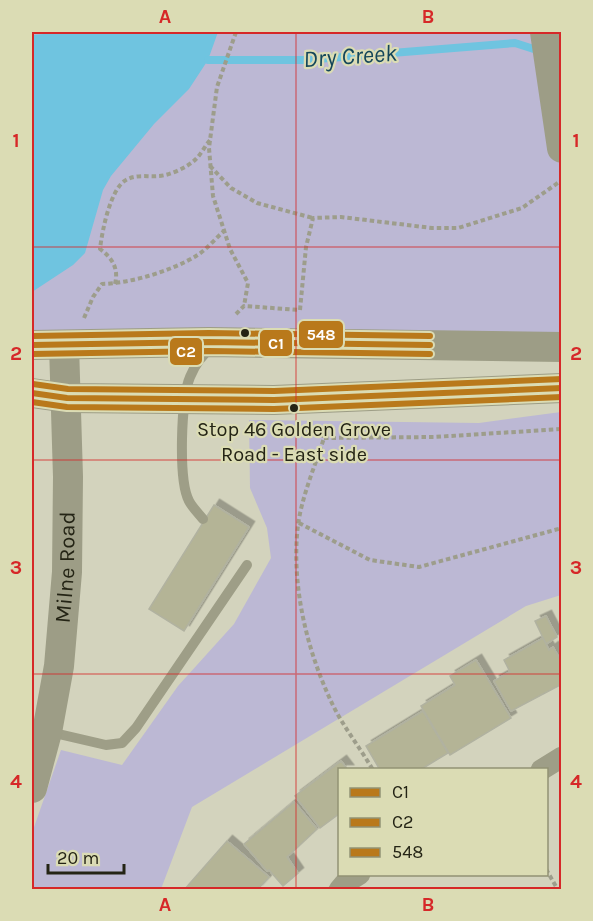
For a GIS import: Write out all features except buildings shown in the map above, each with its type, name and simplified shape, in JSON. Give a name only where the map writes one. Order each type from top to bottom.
[{"type":"main road","points":[[545,33],[561,148]]},
{"type":"main road","points":[[32,345],[73,335],[215,342],[561,347]]},
{"type":"main road","name":"Milne Road","points":[[32,788],[47,732],[60,666],[67,572],[67,398],[73,335]]},
{"type":"main road","points":[[32,393],[67,398],[310,398],[561,388]]},
{"type":"street","points":[[544,768],[561,757]]},
{"type":"street","points":[[339,890],[357,876]]},
{"type":"lane","points":[[202,519],[189,501],[183,482],[185,399],[189,379],[195,365],[215,342]]},
{"type":"lane","points":[[47,732],[106,746],[122,743],[136,728],[247,565]]},
{"type":"path","points":[[215,342],[243,306],[248,284],[230,249],[224,231],[213,196],[210,166],[210,139],[217,87],[236,32]]},
{"type":"path","points":[[115,284],[117,274],[111,257],[100,249],[102,228],[115,195],[124,181],[141,175],[160,176],[174,171],[195,160],[210,139]]},
{"type":"path","points":[[210,166],[231,188],[257,203],[314,218],[341,217],[432,228],[458,228],[522,208],[561,180]]},
{"type":"path","points":[[243,306],[300,310],[306,247],[314,218]]},
{"type":"path","points":[[73,335],[102,284],[124,283],[156,273],[197,255],[224,231]]},
{"type":"path","points":[[310,398],[324,438],[299,523],[296,560],[300,594],[310,647],[330,700],[372,768]]},
{"type":"path","points":[[324,438],[434,437],[561,429]]},
{"type":"path","points":[[299,523],[370,560],[419,567],[561,528]]},
{"type":"path","points":[[548,872],[558,890]]},
{"type":"shaded area","points":[[32,32],[561,32],[561,347],[32,345]]},
{"type":"shaded area","points":[[561,412],[561,595],[526,606],[192,807],[161,889],[32,890],[32,833],[61,750],[122,765],[178,686],[234,624],[271,558],[267,528],[250,488],[249,420],[479,423]]},
{"type":"water","points":[[67,32],[218,32],[208,60],[189,89],[154,124],[111,176],[103,190],[85,253],[73,265],[32,292],[32,35]]},
{"type":"waterway","name":"Dry Creek","points":[[208,60],[305,60],[515,43],[540,51]]},
{"type":"transit line","name":"548","points":[[32,336],[209,333],[430,336]]},
{"type":"transit line","name":"C1","points":[[32,345],[209,342],[430,345]]},
{"type":"transit line","name":"C2","points":[[32,354],[209,351],[430,354]]},
{"type":"transit line","name":"548","points":[[33,384],[68,389],[274,391],[562,379]]},
{"type":"transit line","name":"C1","points":[[32,393],[67,398],[274,400],[562,388]]},
{"type":"transit line","name":"C2","points":[[32,402],[67,407],[274,409],[562,397]]},
{"type":"place","name":"Stop 46 Golden Grove Road - East side","points":[[294,408]]}]
